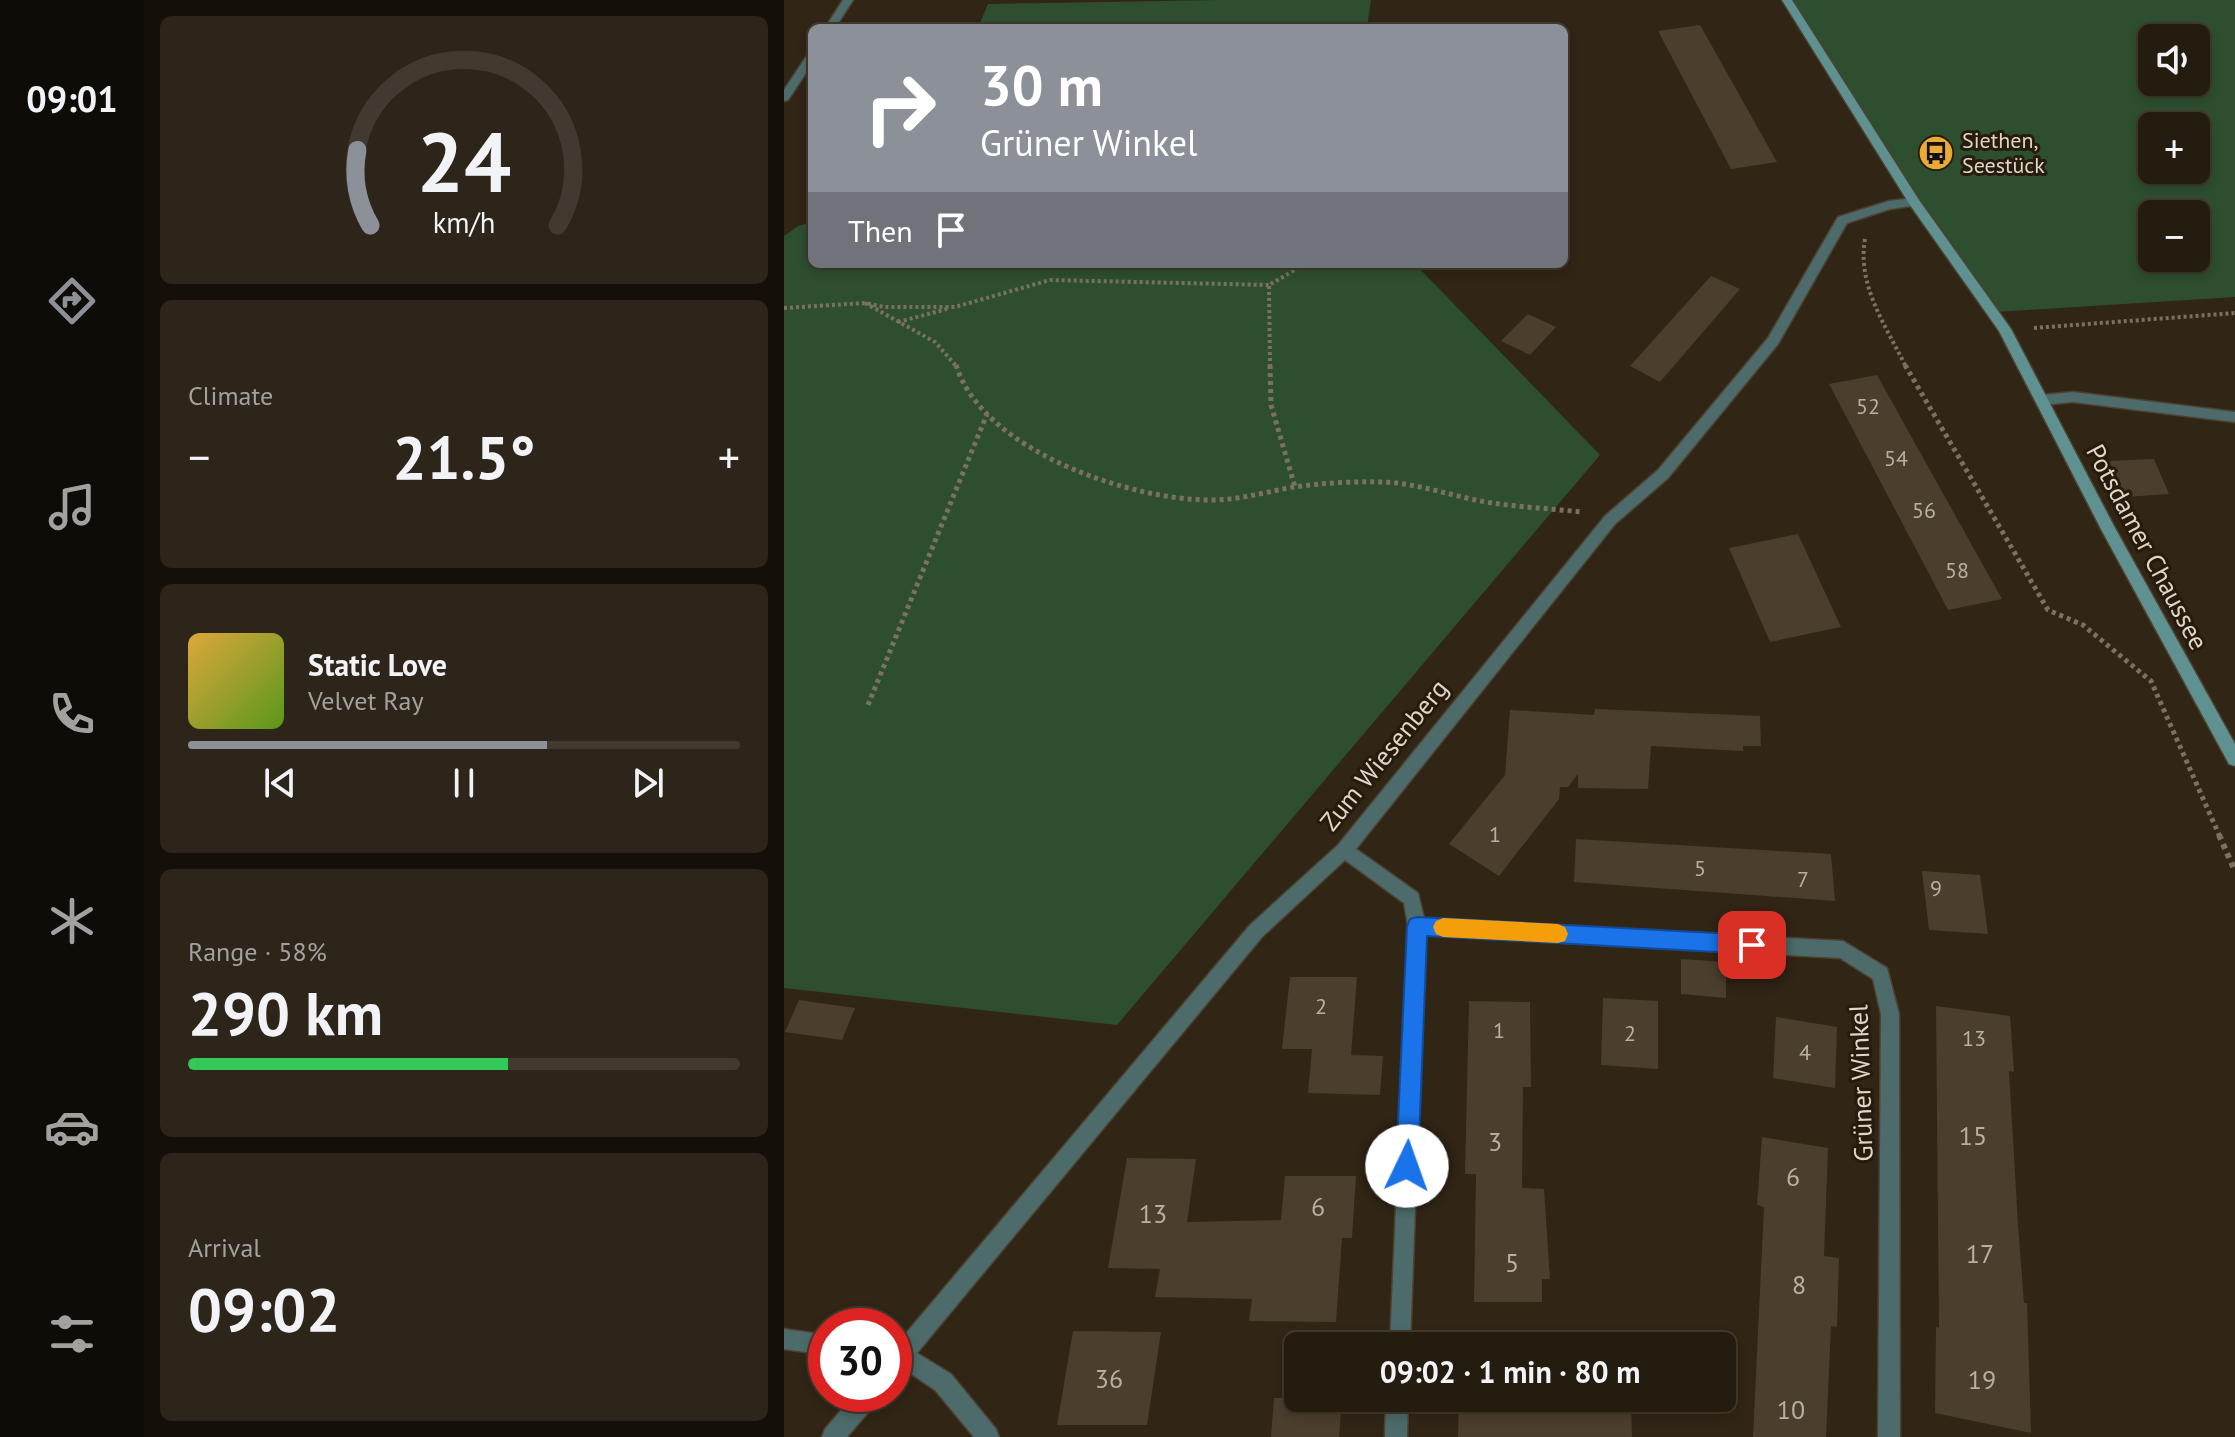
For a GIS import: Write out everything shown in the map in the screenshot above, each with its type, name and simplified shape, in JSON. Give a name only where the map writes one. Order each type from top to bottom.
[{"type":"main road","name":"Potsdamer Chaussee","points":[[1787,0],[1914,202],[2005,329],[2109,531],[2235,759]]},
{"type":"street","points":[[833,24],[848,0]]},
{"type":"street","points":[[784,98],[808,62]]},
{"type":"street","points":[[797,80],[808,80]]},
{"type":"street","name":"Zum Wiesenberg","points":[[912,1340],[1256,931],[1344,850],[1610,520],[1663,474],[1773,341],[1842,220],[1889,205],[1914,202]]},
{"type":"street","name":"Potsdamer Chaussee","points":[[2042,400],[2073,397],[2235,417]]},
{"type":"street","points":[[1344,850],[1412,899],[1417,926],[1401,1332]]},
{"type":"street","name":"Grüner Winkel","points":[[1417,926],[1843,950],[1881,974],[1890,1014],[1889,1437]]},
{"type":"street","points":[[784,1339],[808,1342]]},
{"type":"street","points":[[912,1366],[943,1382],[988,1437]]},
{"type":"street","points":[[833,1437],[854,1412]]},
{"type":"street","points":[[1396,1437],[1397,1412]]},
{"type":"path","points":[[1889,205],[1883,222],[1865,239],[1861,262],[1868,290],[1913,382],[2048,610],[2083,625],[2151,681],[2235,871]]},
{"type":"path","points":[[896,323],[1050,280],[1269,285],[1298,268]]},
{"type":"path","points":[[1269,285],[1271,405],[1295,487]]},
{"type":"path","points":[[865,303],[935,342],[955,361],[963,387],[987,414],[1047,459],[1155,493],[1207,500],[1253,498],[1295,487],[1395,483],[1491,503],[1576,511],[1610,520]]},
{"type":"path","points":[[784,308],[865,303],[884,307],[955,307]]},
{"type":"path","points":[[2005,329],[2235,313]]},
{"type":"path","points":[[868,705],[987,414]]},
{"type":"green space","points":[[1371,0],[1368,24],[980,24],[988,4]]},
{"type":"green space","points":[[1787,0],[2235,0],[2235,297],[1995,312],[1954,260]]},
{"type":"green space","points":[[808,223],[808,268],[1419,268],[1600,455],[1117,1025],[784,988],[784,236]]},
{"type":"building","points":[[1700,25],[1777,162],[1731,169],[1658,31]]},
{"type":"building","points":[[1711,276],[1740,289],[1660,382],[1630,366]]},
{"type":"building","points":[[1528,314],[1556,327],[1530,355],[1501,341]]},
{"type":"building","points":[[1877,375],[2002,599],[1948,610],[1829,384]]},
{"type":"building","points":[[2154,459],[2169,494],[2125,497],[2106,461]]},
{"type":"building","points":[[1798,534],[1841,627],[1770,642],[1729,548]]},
{"type":"building","points":[[1595,709],[1760,716],[1761,746],[1743,746],[1743,751],[1651,746],[1648,789],[1578,788],[1578,774],[1568,787],[1560,787],[1559,799],[1499,876],[1449,844],[1505,775],[1510,710],[1594,715]]},
{"type":"building","points":[[1576,839],[1831,854],[1835,901],[1574,882]]},
{"type":"building","points":[[1922,871],[1980,875],[1988,934],[1929,930]]},
{"type":"building","points":[[1681,959],[1726,962],[1726,998],[1681,994]]},
{"type":"building","points":[[1290,977],[1357,977],[1351,1055],[1383,1056],[1380,1095],[1308,1093],[1312,1049],[1282,1049]]},
{"type":"building","points":[[1603,998],[1658,1001],[1658,1069],[1601,1065]]},
{"type":"building","points":[[799,1000],[855,1008],[842,1040],[785,1032]]},
{"type":"building","points":[[1469,1001],[1530,1002],[1531,1087],[1523,1087],[1522,1188],[1544,1189],[1550,1279],[1542,1279],[1542,1302],[1474,1302],[1476,1174],[1465,1174]]},
{"type":"building","points":[[1936,1006],[2010,1016],[2014,1072],[2009,1071],[2024,1303],[2027,1303],[2031,1433],[1935,1413],[1936,1327],[1939,1328]]},
{"type":"building","points":[[1776,1017],[1837,1027],[1835,1088],[1773,1078]]},
{"type":"building","points":[[1762,1137],[1828,1148],[1824,1256],[1839,1258],[1837,1327],[1831,1326],[1826,1437],[1753,1437],[1764,1207],[1757,1205]]},
{"type":"building","points":[[1127,1158],[1196,1159],[1187,1222],[1281,1220],[1285,1176],[1356,1176],[1352,1238],[1342,1238],[1336,1322],[1249,1321],[1252,1299],[1155,1297],[1160,1269],[1108,1268]]},
{"type":"building","points":[[1073,1331],[1161,1332],[1147,1425],[1057,1425]]},
{"type":"building","points":[[1274,1398],[1284,1398],[1284,1412],[1341,1412],[1339,1437],[1271,1437]]},
{"type":"building","points":[[1459,1412],[1631,1412],[1632,1437],[1458,1437]]},
{"type":"slow traffic","points":[[1443,927],[1558,934]]},
{"type":"place","name":"Siethen, Seestück","points":[[1936,153]]},
{"type":"route","points":[[1407,1166],[1417,926],[1752,945]]}]
